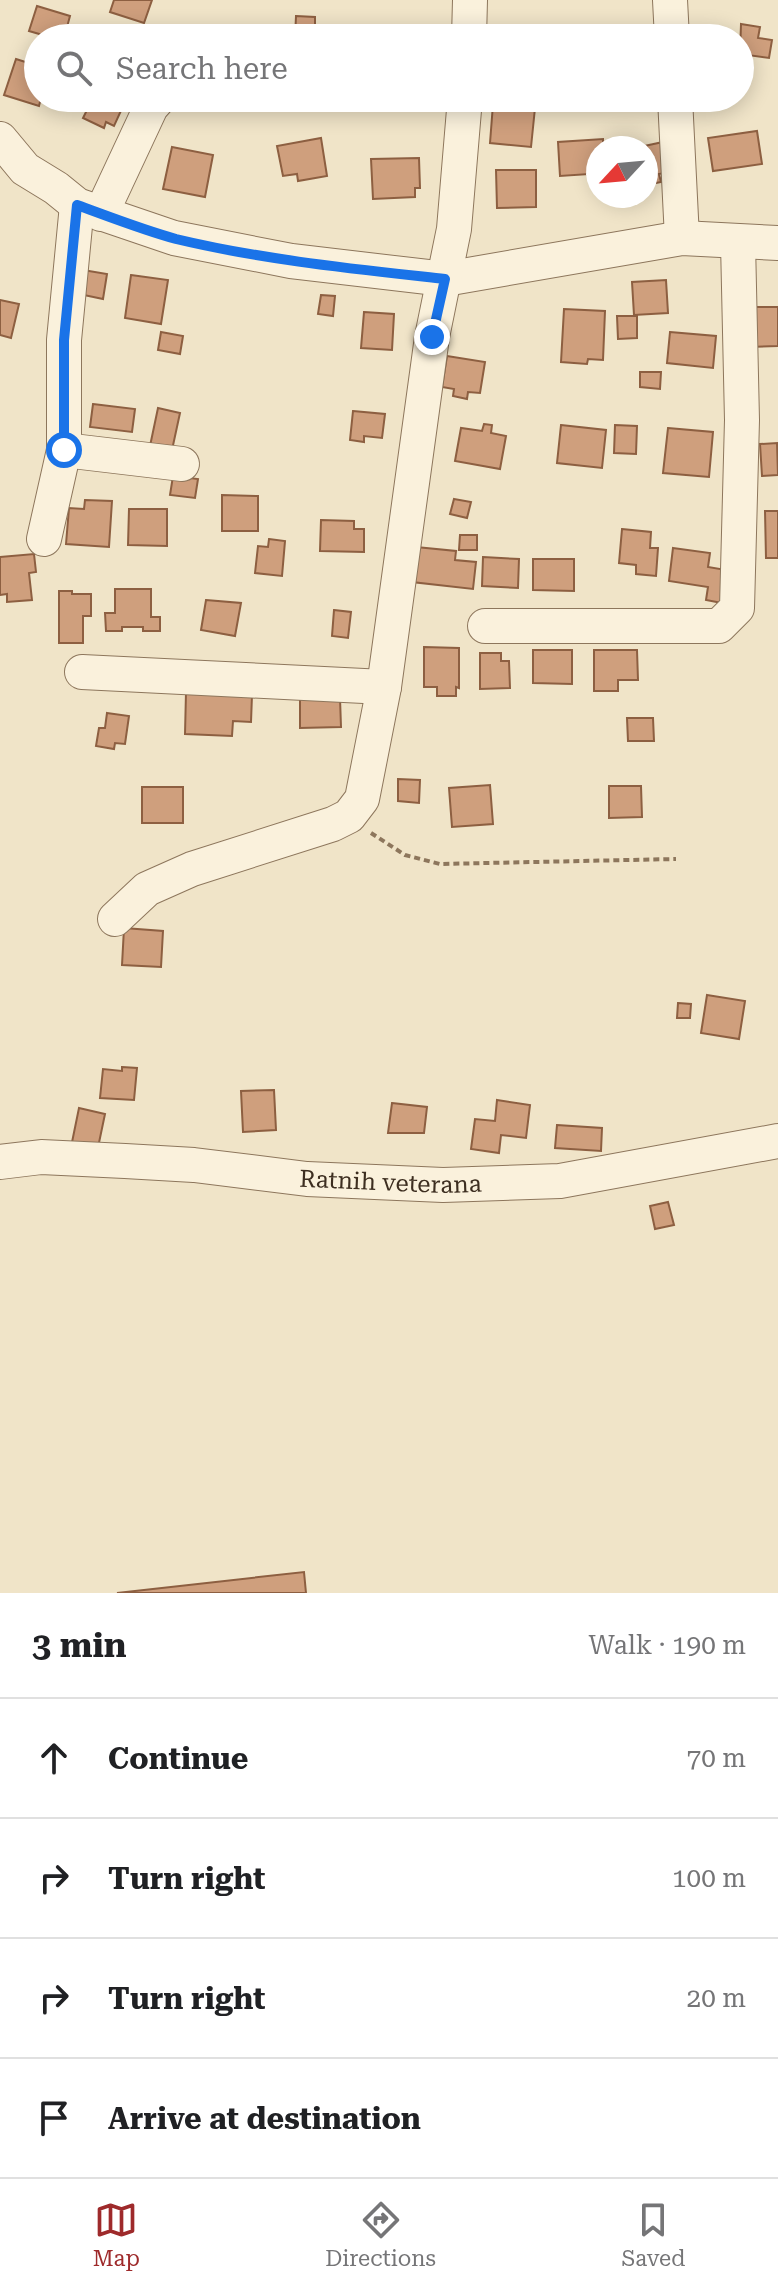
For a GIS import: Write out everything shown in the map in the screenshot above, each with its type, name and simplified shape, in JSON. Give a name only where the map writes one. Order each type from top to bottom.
[{"type":"street","points":[[469,24],[470,0]]},
{"type":"street","points":[[670,0],[671,24]]},
{"type":"street","points":[[44,539],[64,450],[64,340],[89,210],[148,112]]},
{"type":"street","points":[[115,919],[147,889],[192,869],[333,824],[349,816],[362,799],[384,687],[432,337],[454,229],[464,112]]},
{"type":"street","points":[[676,112],[682,238]]},
{"type":"street","points":[[0,139],[25,169],[89,210],[174,238],[291,261],[445,279],[682,238],[778,243]]},
{"type":"street","points":[[485,626],[719,626],[737,608],[742,420],[738,243]]},
{"type":"street","points":[[64,450],[182,464]]},
{"type":"street","points":[[82,672],[384,687]]},
{"type":"street","name":"Ratnih veterana","points":[[0,1162],[41,1157],[125,1161],[194,1165],[307,1179],[443,1185],[560,1181],[778,1141]]},
{"type":"path","points":[[349,816],[394,850],[440,864],[676,859]]},
{"type":"building","points":[[114,0],[152,0],[144,23],[110,12]]},
{"type":"building","points":[[37,6],[70,16],[68,24],[31,24]]},
{"type":"building","points":[[296,16],[315,17],[315,24],[296,24]]},
{"type":"building","points":[[754,26],[760,27],[758,38],[772,40],[769,58],[754,56]]},
{"type":"building","points":[[16,59],[24,62],[24,101],[4,95]]},
{"type":"building","points":[[86,112],[120,112],[114,126],[106,122],[104,128],[83,118]]},
{"type":"building","points":[[492,112],[535,112],[531,147],[490,143]]},
{"type":"building","points":[[757,131],[762,164],[713,171],[708,138]]},
{"type":"building","points":[[321,138],[327,176],[298,181],[297,174],[283,176],[277,146]]},
{"type":"building","points":[[586,140],[586,174],[560,176],[558,142]]},
{"type":"building","points":[[663,142],[670,172],[659,174],[661,182],[658,183],[658,143]]},
{"type":"building","points":[[172,147],[213,155],[205,197],[163,189]]},
{"type":"building","points":[[419,158],[420,188],[415,188],[415,197],[373,199],[371,159]]},
{"type":"building","points":[[496,170],[536,170],[536,207],[497,208]]},
{"type":"building","points":[[83,270],[107,274],[103,299],[79,294]]},
{"type":"building","points":[[131,275],[168,280],[161,324],[125,318]]},
{"type":"building","points":[[666,280],[668,313],[634,315],[632,282]]},
{"type":"building","points":[[321,295],[335,296],[333,316],[318,314]]},
{"type":"building","points":[[0,300],[19,304],[11,338],[0,335]]},
{"type":"building","points":[[747,307],[778,307],[778,346],[748,347]]},
{"type":"building","points":[[564,309],[605,311],[603,360],[588,359],[587,364],[561,362]]},
{"type":"building","points":[[364,312],[394,314],[392,350],[361,348]]},
{"type":"building","points":[[617,316],[637,316],[637,338],[618,339]]},
{"type":"building","points":[[161,332],[183,336],[180,354],[158,350]]},
{"type":"building","points":[[670,332],[716,336],[713,368],[667,363]]},
{"type":"building","points":[[447,356],[485,362],[480,393],[468,392],[467,399],[453,396],[454,389],[442,387]]},
{"type":"building","points":[[640,372],[661,372],[660,389],[640,387]]},
{"type":"building","points":[[93,404],[135,409],[132,432],[90,427]]},
{"type":"building","points":[[158,408],[180,413],[172,450],[150,446]]},
{"type":"building","points":[[353,411],[385,414],[382,438],[364,436],[364,442],[350,440]]},
{"type":"building","points":[[484,424],[492,425],[491,433],[506,436],[500,469],[455,461],[461,428],[482,431]]},
{"type":"building","points":[[561,425],[606,430],[602,468],[557,463]]},
{"type":"building","points":[[615,425],[637,426],[636,454],[614,453]]},
{"type":"building","points":[[668,428],[713,432],[709,477],[663,473]]},
{"type":"building","points":[[777,443],[778,475],[762,476],[760,444]]},
{"type":"building","points":[[173,476],[198,479],[195,498],[170,495]]},
{"type":"building","points":[[222,495],[258,496],[258,531],[222,531]]},
{"type":"building","points":[[454,499],[471,502],[467,518],[450,514]]},
{"type":"building","points":[[85,500],[112,501],[109,547],[66,544],[69,508],[84,509]]},
{"type":"building","points":[[129,509],[167,509],[167,546],[128,545]]},
{"type":"building","points":[[765,511],[778,511],[778,558],[766,558]]},
{"type":"building","points":[[321,520],[354,521],[354,529],[364,529],[364,552],[320,551]]},
{"type":"building","points":[[622,529],[651,532],[650,548],[658,548],[656,576],[636,574],[636,565],[619,563]]},
{"type":"building","points":[[460,535],[477,535],[477,550],[459,550]]},
{"type":"building","points":[[269,539],[285,541],[282,576],[255,573],[258,546],[268,547]]},
{"type":"building","points":[[416,547],[456,551],[455,560],[476,562],[473,589],[412,582]]},
{"type":"building","points":[[673,548],[710,553],[708,567],[726,570],[722,603],[706,600],[708,587],[669,581]]},
{"type":"building","points":[[34,554],[36,572],[29,573],[32,600],[7,602],[7,594],[0,595],[0,557]]},
{"type":"building","points":[[483,557],[519,559],[518,588],[482,586]]},
{"type":"building","points":[[533,559],[574,559],[574,591],[533,590]]},
{"type":"building","points":[[115,589],[151,589],[151,617],[160,617],[160,631],[122,627],[122,631],[106,631],[105,613],[115,613]]},
{"type":"building","points":[[59,591],[91,594],[91,616],[83,616],[83,643],[59,643]]},
{"type":"building","points":[[206,600],[241,603],[235,636],[201,630]]},
{"type":"building","points":[[334,610],[351,612],[348,638],[332,636]]},
{"type":"building","points":[[424,647],[459,648],[459,688],[456,687],[456,696],[437,696],[437,687],[424,687]]},
{"type":"building","points":[[533,650],[572,650],[572,684],[533,683]]},
{"type":"building","points":[[594,650],[637,650],[638,680],[618,680],[618,691],[594,691]]},
{"type":"building","points":[[480,653],[501,653],[501,661],[509,661],[510,688],[480,689]]},
{"type":"building","points":[[186,692],[252,695],[251,722],[233,721],[232,736],[185,734]]},
{"type":"building","points":[[340,698],[341,727],[300,728],[300,699]]},
{"type":"building","points":[[107,713],[129,716],[125,744],[115,743],[114,749],[96,746],[99,728],[105,728]]},
{"type":"building","points":[[627,718],[653,718],[654,741],[628,741]]},
{"type":"building","points":[[398,779],[420,780],[419,803],[398,801]]},
{"type":"building","points":[[490,785],[493,824],[452,827],[449,788]]},
{"type":"building","points":[[609,786],[641,786],[642,817],[609,818]]},
{"type":"building","points":[[142,787],[183,787],[183,823],[142,823]]},
{"type":"building","points":[[124,928],[163,931],[161,967],[122,965]]},
{"type":"building","points":[[707,995],[745,1001],[739,1039],[701,1033]]},
{"type":"building","points":[[678,1003],[691,1004],[690,1018],[677,1018]]},
{"type":"building","points":[[122,1067],[137,1068],[134,1100],[100,1098],[103,1069],[122,1071]]},
{"type":"building","points":[[274,1090],[276,1130],[243,1132],[241,1091]]},
{"type":"building","points":[[497,1100],[530,1105],[526,1138],[501,1135],[499,1153],[471,1149],[475,1119],[495,1121]]},
{"type":"building","points":[[392,1103],[427,1107],[424,1133],[388,1133]]},
{"type":"building","points":[[79,1108],[105,1114],[96,1157],[70,1152]]},
{"type":"building","points":[[557,1125],[602,1128],[601,1151],[555,1148]]},
{"type":"building","points":[[668,1202],[674,1225],[655,1229],[650,1206]]},
{"type":"building","points":[[304,1572],[306,1593],[117,1593]]},
{"type":"route","points":[[64,450],[64,340],[77,205],[174,238],[231,250],[291,261],[445,279],[432,337]]}]
